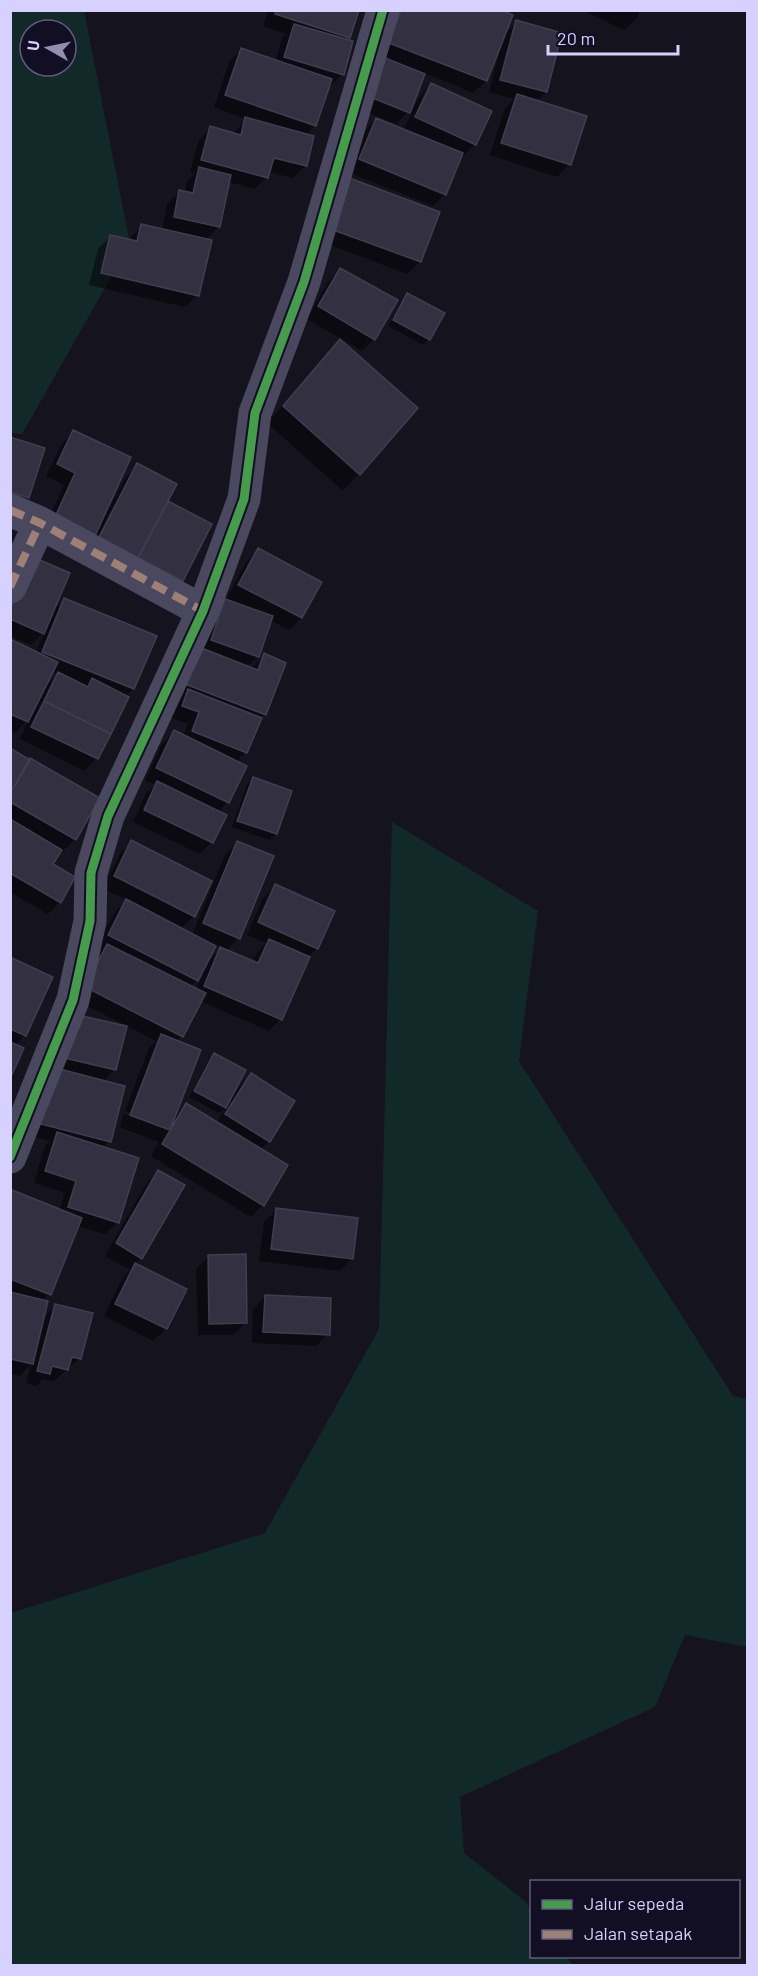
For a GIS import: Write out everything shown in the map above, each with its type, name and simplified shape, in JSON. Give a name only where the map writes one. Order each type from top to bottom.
[{"type":"street","points":[[10,1157],[73,1000],[90,921],[91,873],[108,816],[203,611],[244,499],[255,413],[304,282],[383,10]]},
{"type":"street","points":[[10,510],[40,523],[203,611]]},
{"type":"street","points":[[10,587],[40,523]]},
{"type":"green space","points":[[10,11],[84,11],[130,244],[22,434],[10,433]]},
{"type":"green space","points":[[392,822],[538,911],[519,1061],[733,1396],[747,1399],[747,1647],[685,1635],[655,1707],[460,1797],[464,1853],[530,1908],[530,1958],[567,1958],[573,1965],[11,1965],[11,1613],[265,1533],[379,1329]]},
{"type":"building","points":[[276,10],[359,10],[350,38],[275,14]]},
{"type":"building","points":[[401,10],[502,10],[513,15],[487,81],[389,43]]},
{"type":"building","points":[[516,20],[562,33],[547,92],[500,80]]},
{"type":"building","points":[[294,24],[353,41],[344,75],[284,57]]},
{"type":"building","points":[[241,48],[332,79],[316,126],[225,95]]},
{"type":"building","points":[[375,54],[425,74],[410,113],[360,93]]},
{"type":"building","points":[[431,83],[492,111],[476,145],[415,117]]},
{"type":"building","points":[[517,94],[587,116],[571,165],[501,143]]},
{"type":"building","points":[[245,117],[314,136],[307,166],[274,158],[268,178],[201,160],[210,126],[241,135]]},
{"type":"building","points":[[376,118],[463,153],[446,195],[359,159]]},
{"type":"building","points":[[199,167],[231,175],[220,227],[174,217],[179,190],[193,193]]},
{"type":"building","points":[[344,176],[440,212],[421,262],[325,227]]},
{"type":"building","points":[[141,224],[212,240],[199,296],[101,273],[110,235],[137,241]]},
{"type":"building","points":[[340,268],[398,300],[375,340],[318,306]]},
{"type":"building","points":[[407,293],[445,313],[430,340],[393,320]]},
{"type":"building","points":[[340,339],[418,408],[360,475],[283,406]]},
{"type":"building","points":[[73,430],[131,457],[95,536],[55,517],[75,473],[57,464]]},
{"type":"building","points":[[10,437],[45,448],[29,498],[10,492]]},
{"type":"building","points":[[137,463],[177,484],[138,558],[99,537]]},
{"type":"building","points":[[168,501],[212,524],[183,581],[138,558]]},
{"type":"building","points":[[258,548],[322,582],[302,618],[238,585]]},
{"type":"building","points":[[33,557],[70,573],[44,634],[10,619],[10,610]]},
{"type":"building","points":[[64,598],[157,636],[134,689],[42,652]]},
{"type":"building","points":[[225,599],[273,616],[259,657],[211,640]]},
{"type":"building","points":[[10,639],[58,662],[28,722],[10,714]]},
{"type":"building","points":[[199,647],[258,670],[264,653],[286,663],[266,715],[185,684]]},
{"type":"building","points":[[58,672],[88,687],[92,678],[129,697],[111,734],[44,701]]},
{"type":"building","points":[[188,689],[262,718],[247,753],[192,731],[199,712],[182,706]]},
{"type":"building","points":[[44,701],[111,734],[98,759],[31,727]]},
{"type":"building","points":[[174,730],[247,766],[229,803],[156,768]]},
{"type":"building","points":[[10,748],[30,760],[10,794]]},
{"type":"building","points":[[30,758],[100,798],[76,840],[10,802],[10,794]]},
{"type":"building","points":[[253,777],[292,791],[277,834],[237,821]]},
{"type":"building","points":[[157,781],[227,815],[213,843],[144,810]]},
{"type":"building","points":[[10,819],[62,850],[53,864],[75,877],[61,903],[10,873]]},
{"type":"building","points":[[131,840],[212,881],[195,917],[114,876]]},
{"type":"building","points":[[237,841],[274,856],[240,939],[203,923]]},
{"type":"building","points":[[275,884],[335,911],[318,949],[258,922]]},
{"type":"building","points":[[126,899],[216,946],[198,981],[108,935]]},
{"type":"building","points":[[269,939],[310,957],[282,1020],[204,986],[220,947],[258,963]]},
{"type":"building","points":[[107,944],[206,993],[183,1037],[85,987]]},
{"type":"building","points":[[10,957],[53,977],[26,1036],[10,1029]]},
{"type":"building","points":[[73,1014],[127,1026],[116,1070],[64,1058]]},
{"type":"building","points":[[161,1034],[201,1050],[170,1130],[130,1115]]},
{"type":"building","points":[[10,1042],[24,1048],[10,1079]]},
{"type":"building","points":[[214,1053],[246,1070],[226,1108],[194,1091]]},
{"type":"building","points":[[52,1067],[125,1086],[111,1142],[37,1123]]},
{"type":"building","points":[[251,1073],[295,1101],[270,1142],[225,1114]]},
{"type":"building","points":[[186,1103],[288,1165],[264,1206],[162,1144]]},
{"type":"building","points":[[57,1132],[139,1158],[119,1223],[68,1207],[76,1181],[45,1171]]},
{"type":"building","points":[[158,1170],[185,1185],[142,1259],[116,1243]]},
{"type":"building","points":[[12,1190],[82,1218],[51,1295],[10,1279],[10,1194]]},
{"type":"building","points":[[276,1208],[358,1218],[353,1259],[271,1249]]},
{"type":"building","points":[[246,1254],[247,1323],[209,1324],[208,1255]]},
{"type":"building","points":[[135,1263],[187,1289],[167,1329],[115,1304]]},
{"type":"building","points":[[10,1292],[48,1301],[33,1364],[10,1359]]},
{"type":"building","points":[[265,1295],[331,1298],[330,1335],[263,1332]]},
{"type":"building","points":[[55,1304],[93,1313],[81,1359],[72,1357],[68,1370],[52,1366],[50,1374],[37,1371]]},
{"type":"marked path","points":[[10,510],[40,523],[203,611]]},
{"type":"marked path","points":[[10,587],[40,523]]},
{"type":"cycle path","points":[[10,1157],[73,1000],[90,921],[91,873],[108,816],[203,611],[244,499],[255,413],[304,282],[383,10]]}]
